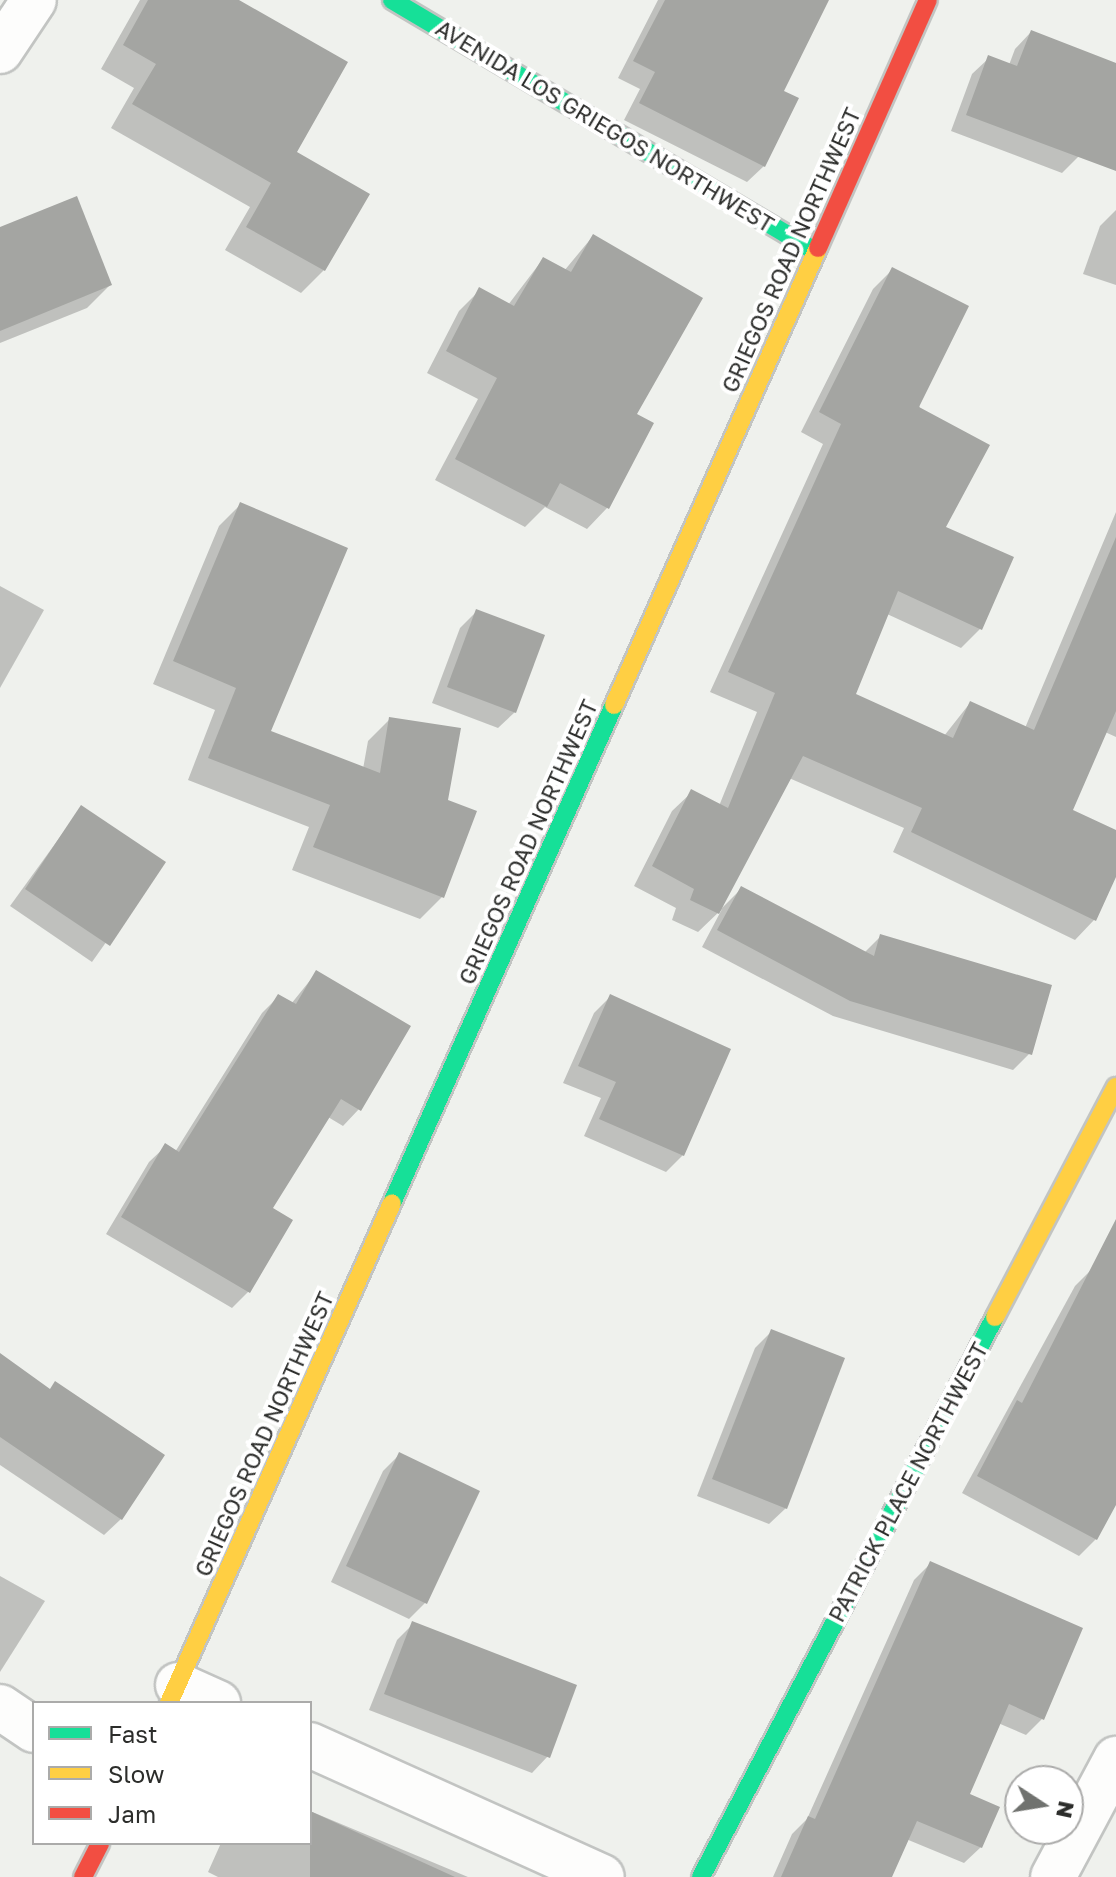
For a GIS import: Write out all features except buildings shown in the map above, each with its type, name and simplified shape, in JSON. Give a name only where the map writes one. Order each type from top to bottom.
[{"type":"main road","name":"AVENIDA LOS GRIEGOS NORTHWEST","points":[[392,0],[816,252]]},
{"type":"main road","name":"GRIEGOS ROAD NORTHWEST","points":[[174,1694],[928,0]]},
{"type":"main road","name":"PATRICK PLACE NORTHWEST","points":[[701,1877],[1116,1087]]},
{"type":"main road","points":[[83,1877],[99,1845]]},
{"type":"street","points":[[0,51],[34,0]]},
{"type":"street","points":[[174,1694],[208,1701]]},
{"type":"street","points":[[0,1707],[32,1729]]},
{"type":"street","points":[[312,1746],[602,1877]]},
{"type":"street","points":[[1053,1877],[1116,1759]]},
{"type":"traffic: fast","points":[[392,0],[816,252]]},
{"type":"traffic: fast","points":[[392,1203],[614,705]]},
{"type":"traffic: fast","points":[[701,1877],[995,1317]]},
{"type":"traffic: slow","points":[[614,705],[818,248]]},
{"type":"traffic: slow","points":[[995,1317],[1116,1087]]},
{"type":"traffic: slow","points":[[170,1701],[392,1203]]},
{"type":"traffic: jam","points":[[818,248],[928,0]]},
{"type":"traffic: jam","points":[[83,1877],[99,1845]]}]
